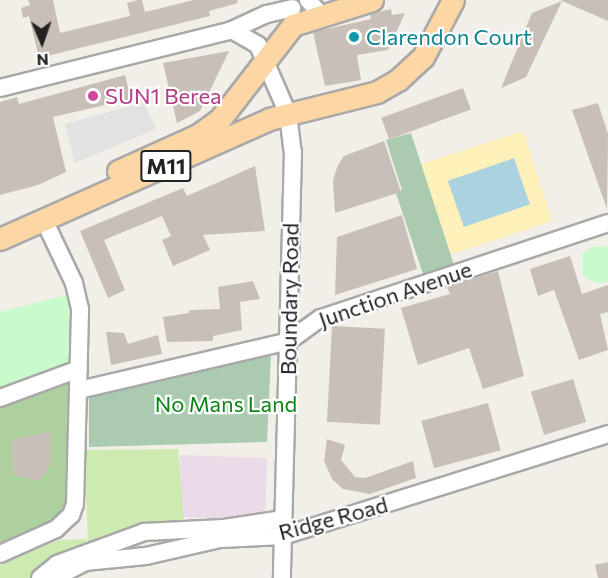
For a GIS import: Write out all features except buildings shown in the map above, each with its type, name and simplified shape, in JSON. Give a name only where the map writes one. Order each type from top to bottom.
[{"type":"main road","name":"M11","points":[[0,224],[198,135],[227,112],[265,60],[292,11],[372,0]]},
{"type":"main road","name":"M11","points":[[0,238],[245,129],[288,114],[337,105],[376,92],[412,69],[437,37],[453,0]]},
{"type":"main road","points":[[0,247],[37,223]]},
{"type":"street","points":[[0,88],[232,30],[267,14],[292,11]]},
{"type":"street","name":"Boundary Road","points":[[232,30],[251,38],[265,60],[288,114],[294,169],[282,578]]},
{"type":"street","points":[[0,554],[56,529],[71,515],[75,504],[79,390],[78,296],[37,223]]},
{"type":"street","name":"Junction Avenue","points":[[79,390],[289,340],[321,318],[608,223]]},
{"type":"street","points":[[0,398],[79,369]]},
{"type":"street","name":"Ridge Road","points":[[54,578],[85,562],[146,556],[220,539],[283,536],[608,434]]},
{"type":"street","points":[[40,578],[57,564],[144,532],[224,528],[283,519]]},
{"type":"shaded area","points":[[144,102],[156,129],[75,163],[65,124]]},
{"type":"shaded area","points":[[180,455],[267,458],[265,520],[178,517]]},
{"type":"green space","points":[[411,133],[456,271],[425,280],[396,193],[402,190],[386,140]]},
{"type":"green space","points":[[608,246],[608,282],[597,283],[583,276],[582,254],[592,247]]},
{"type":"green space","points":[[67,295],[76,330],[70,366],[0,394],[0,312]]},
{"type":"green space","name":"No Mans Land","points":[[271,354],[267,442],[89,447],[89,396]]},
{"type":"green space","points":[[74,377],[69,507],[55,522],[0,546],[0,404]]},
{"type":"green space","points":[[178,449],[184,523],[88,549],[85,450]]},
{"type":"green space","points":[[86,539],[86,552],[37,578],[0,578],[0,565],[59,540]]},
{"type":"sand","points":[[523,131],[552,221],[451,254],[421,164]]},
{"type":"water","points":[[514,158],[530,204],[464,227],[448,181]]},
{"type":"place","name":"Clarendon Court","points":[[354,37]]},
{"type":"place","name":"SUN1 Berea","points":[[93,96]]}]
